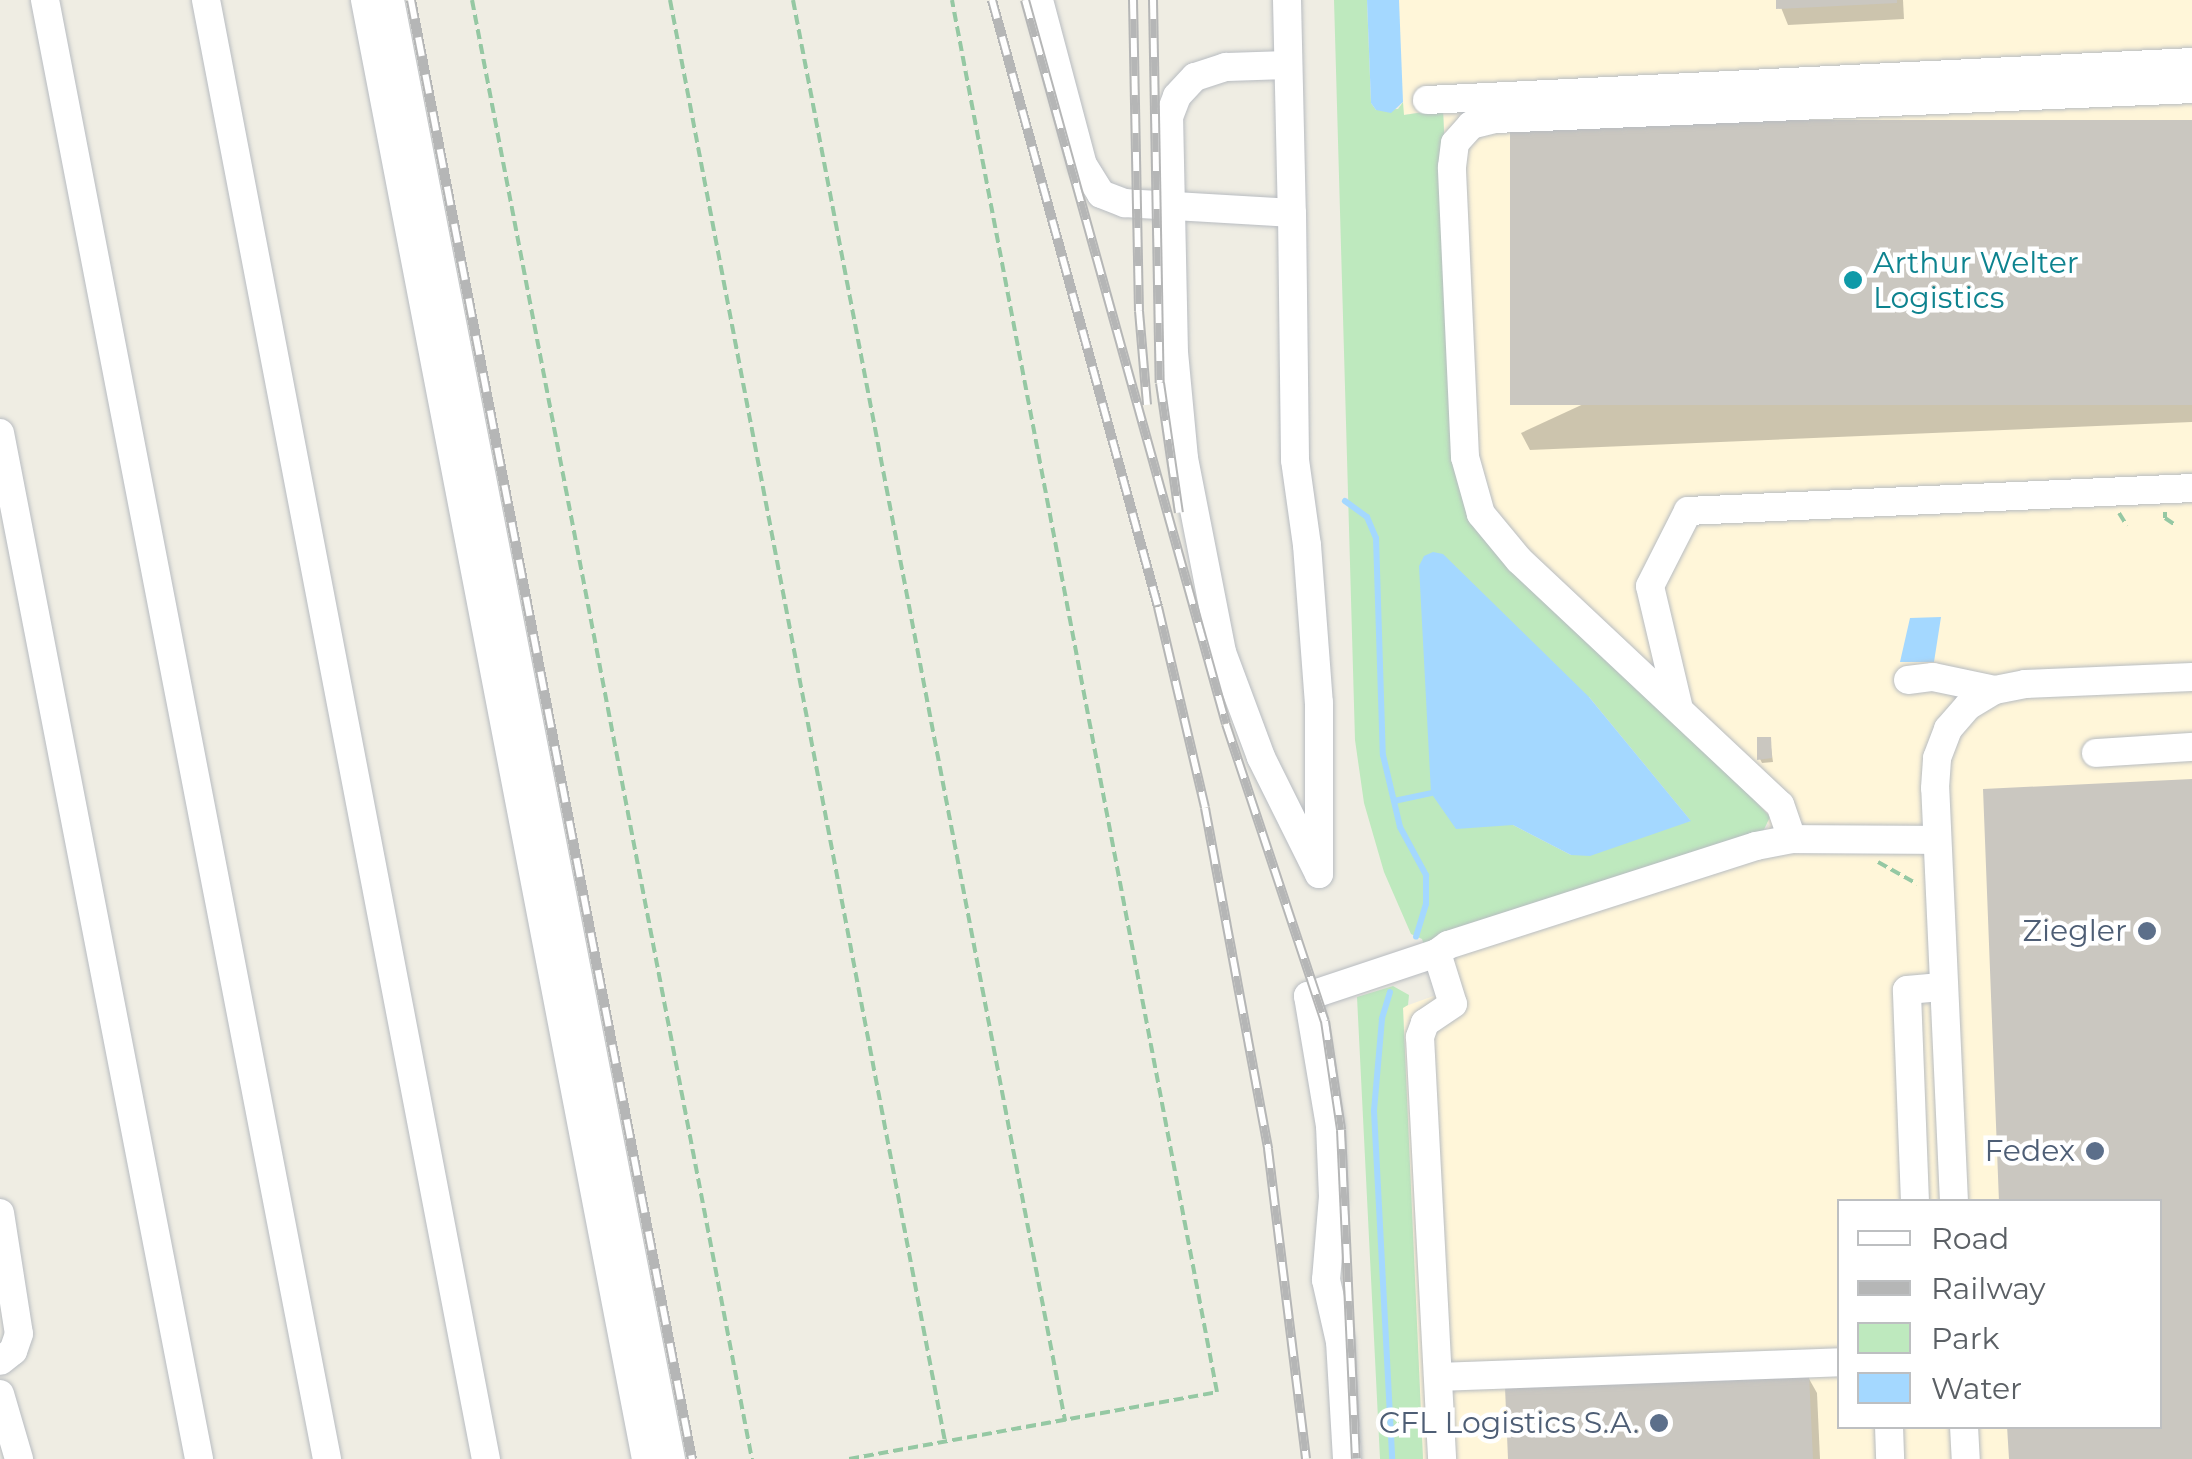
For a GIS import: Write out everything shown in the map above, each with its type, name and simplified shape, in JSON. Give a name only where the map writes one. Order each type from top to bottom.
[{"type":"lane","points":[[44,0],[327,1459]]},
{"type":"lane","points":[[206,0],[486,1459]]},
{"type":"lane","points":[[366,0],[646,1459]]},
{"type":"lane","points":[[390,0],[671,1459]]},
{"type":"lane","points":[[1040,0],[1083,165],[1101,194],[1125,203],[1292,213]]},
{"type":"lane","points":[[1287,0],[1295,460],[1307,545],[1319,703],[1319,874],[1262,757],[1222,652],[1184,458],[1174,353],[1169,117],[1178,96],[1195,77],[1226,68],[1288,66]]},
{"type":"lane","points":[[1427,100],[2192,62]]},
{"type":"lane","points":[[1792,839],[1780,806],[1498,539],[1476,500],[1464,446],[1452,167],[1455,143],[1472,125],[1495,119],[2192,89]]},
{"type":"lane","points":[[0,433],[199,1459]]},
{"type":"lane","points":[[1679,710],[1650,586],[1688,511],[2192,488]]},
{"type":"lane","points":[[1908,680],[1932,676],[1994,690]]},
{"type":"lane","points":[[1954,1199],[1936,840],[1936,758],[1948,729],[1968,706],[1994,690],[2025,684],[2192,677]]},
{"type":"lane","points":[[2096,752],[2192,747]]},
{"type":"lane","points":[[1348,1459],[1340,1342],[1326,1280],[1334,1197],[1330,1126],[1308,996],[1668,872],[1792,839],[1936,840]]},
{"type":"lane","points":[[1432,955],[1453,1004],[1424,1023],[1420,1037],[1442,1459]]},
{"type":"lane","points":[[1915,1199],[1906,990],[1944,987]]},
{"type":"lane","points":[[0,1213],[19,1334],[14,1351],[0,1360]]},
{"type":"lane","points":[[1438,1377],[1837,1362]]},
{"type":"lane","points":[[0,1394],[19,1459]]},
{"type":"lane","points":[[1888,1429],[1890,1459]]},
{"type":"lane","points":[[1964,1429],[1966,1459]]},
{"type":"path","points":[[472,0],[752,1459]]},
{"type":"path","points":[[670,0],[945,1442]]},
{"type":"path","points":[[792,0],[1065,1420]]},
{"type":"path","points":[[850,1459],[1217,1392],[952,0]]},
{"type":"path","points":[[2164,507],[2166,518],[2177,526]]},
{"type":"path","points":[[2118,509],[2127,526]]},
{"type":"path","points":[[1876,837],[1880,866],[1924,887],[1939,889]]},
{"type":"shaded area","points":[[1367,0],[2192,0],[2192,1459],[1423,1459],[1403,1007],[1439,994],[1428,956],[1756,846],[1769,825],[1465,487],[1443,109],[1403,115]]},
{"type":"green space","points":[[1334,0],[1367,0],[1371,103],[1376,110],[1398,109],[1403,102],[1404,115],[1443,109],[1459,459],[1465,487],[1770,817],[1756,846],[1428,956],[1422,939],[1411,934],[1384,872],[1364,803],[1355,740]],"holes":[[[1589,697],[1690,821],[1571,855],[1513,825]]]},
{"type":"green space","points":[[1393,986],[1409,995],[1408,1005],[1403,1008],[1423,1459],[1380,1459],[1357,997]]},
{"type":"water","points":[[1367,0],[1399,0],[1403,102],[1391,113],[1376,110],[1371,103]]},
{"type":"water","points":[[1433,552],[1443,554],[1589,697],[1691,821],[1590,856],[1571,855],[1513,825],[1456,829],[1431,793],[1419,566],[1424,556]]},
{"type":"water","points":[[1941,617],[1934,662],[1900,662],[1910,618]]},
{"type":"building","points":[[1776,0],[1897,0],[1897,3],[1776,9]]},
{"type":"building","name":"Arthur Welter Logistics","points":[[1510,120],[2192,120],[2192,405],[1510,405]]},
{"type":"building","points":[[1757,737],[1771,737],[1772,758],[1757,760]]},
{"type":"building","points":[[2192,779],[2192,1459],[2009,1459],[2007,1429],[2162,1429],[2162,1199],[1999,1199],[1983,789]]},
{"type":"building","name":"CFL Logistics S.A.","points":[[1809,1374],[1813,1459],[1508,1459],[1505,1387]]},
{"type":"waterway","points":[[1345,501],[1367,517],[1376,538],[1383,755],[1400,827],[1426,875],[1426,904],[1416,936]]},
{"type":"waterway","points":[[1394,801],[1431,793]]},
{"type":"waterway","points":[[1390,992],[1382,1019],[1374,1111],[1392,1459]]},
{"type":"railway","points":[[411,0],[692,1459]]},
{"type":"railway","points":[[992,0],[1158,607],[1205,808],[1268,1149],[1306,1459]]},
{"type":"railway","points":[[1025,0],[1226,724],[1325,1021],[1341,1130],[1356,1459]]},
{"type":"railway","points":[[1133,0],[1139,311],[1147,405]]},
{"type":"railway","points":[[1153,0],[1160,383],[1179,513]]},
{"type":"place","name":"Arthur Welter Logistics","points":[[1853,280]]},
{"type":"place","name":"Ziegler","points":[[2147,931]]},
{"type":"place","name":"Fedex","points":[[2095,1151]]},
{"type":"place","name":"CFL Logistics S.A.","points":[[1659,1423]]}]
